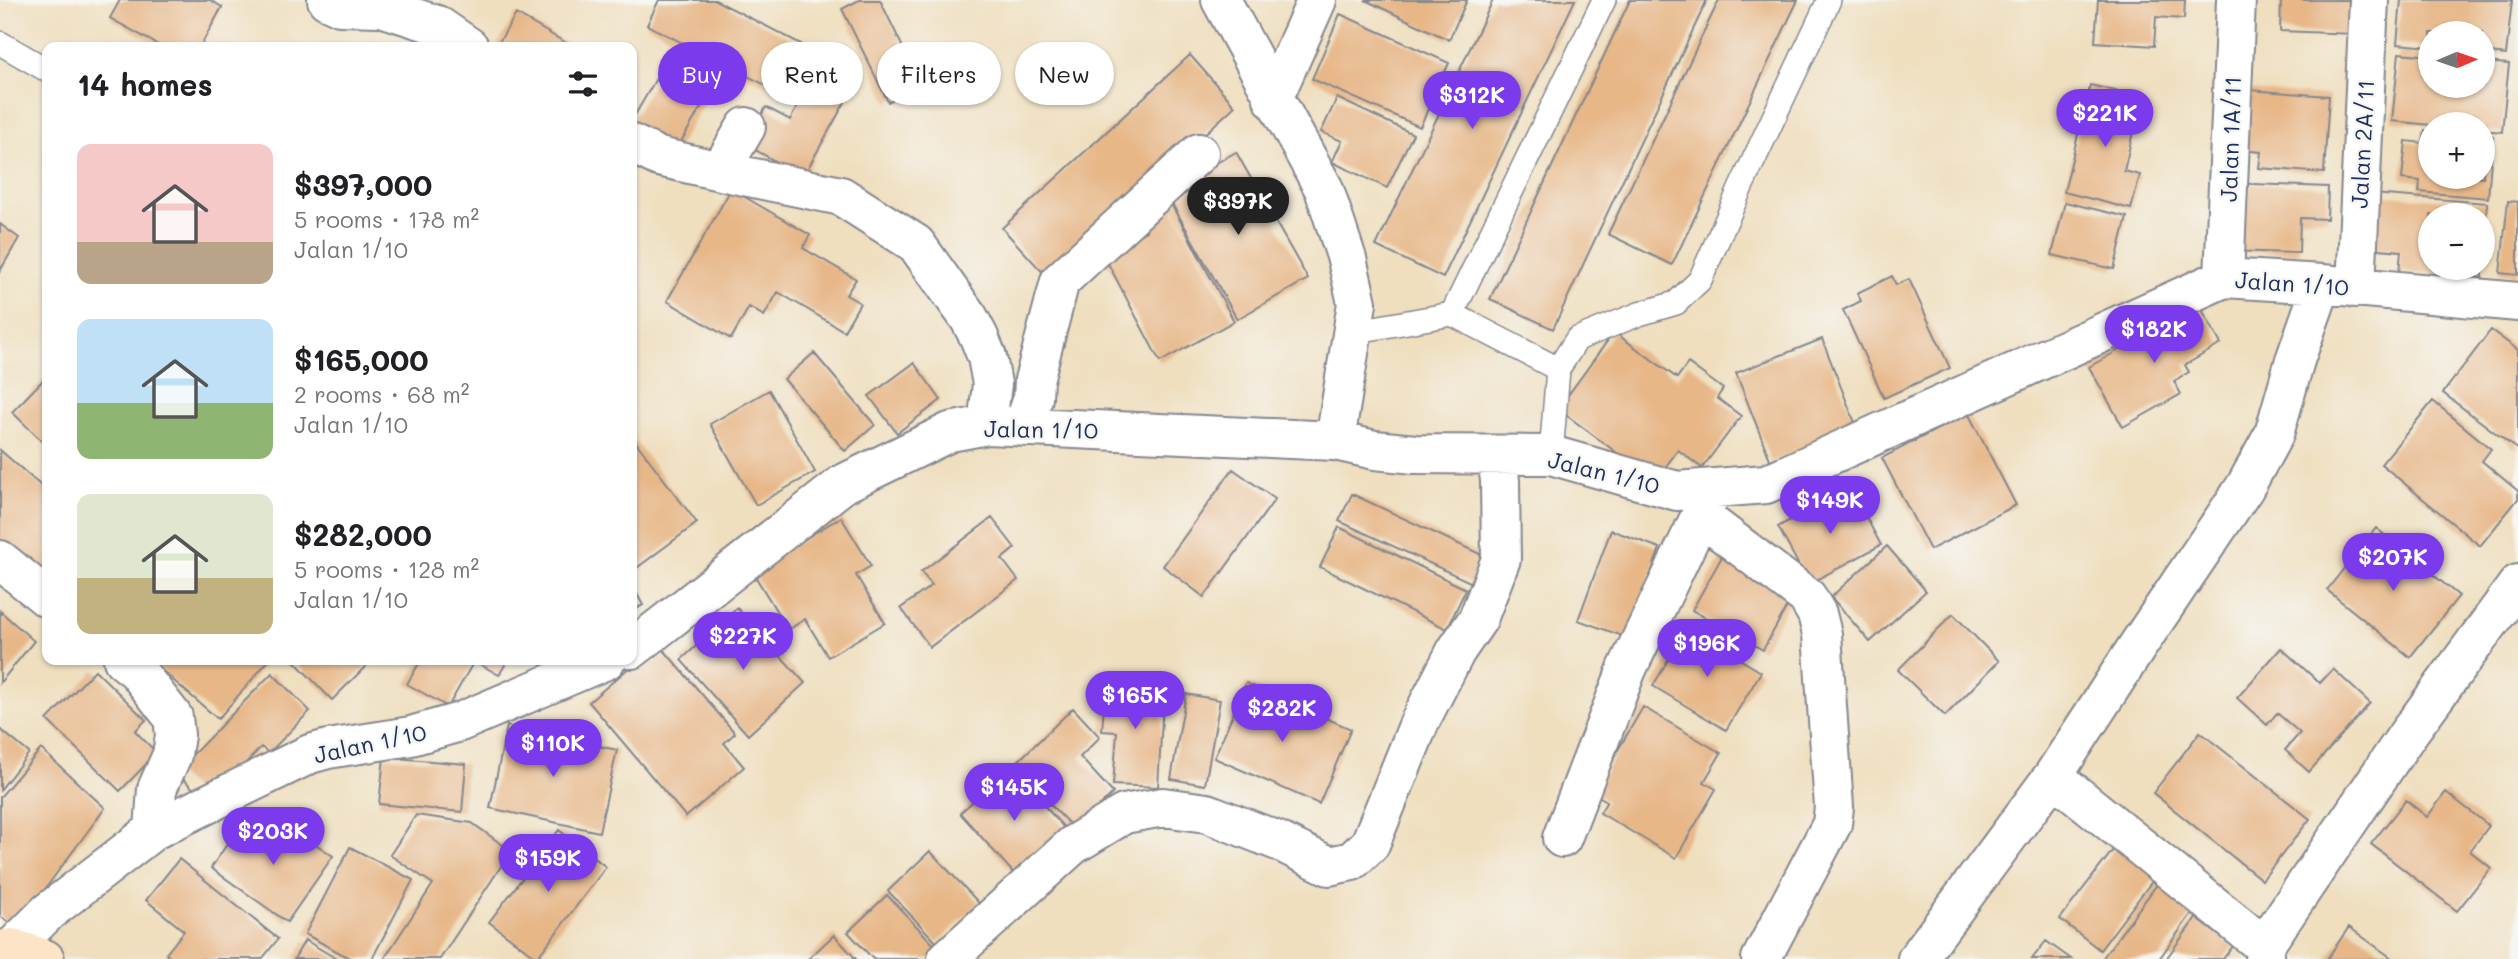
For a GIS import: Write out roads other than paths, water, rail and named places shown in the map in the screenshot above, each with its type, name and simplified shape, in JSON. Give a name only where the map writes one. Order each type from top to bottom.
[{"type":"street","points":[[327,0],[340,6],[381,7],[437,25],[462,42]]},
{"type":"street","points":[[1221,0],[1324,189],[1354,288],[1357,303],[1335,441]]},
{"type":"street","points":[[1273,99],[1317,0]]},
{"type":"street","name":"Jalan 1A/11","points":[[2224,278],[2236,0]]},
{"type":"street","name":"Jalan 2A/11","points":[[1917,959],[2053,776],[2245,488],[2274,434],[2295,360],[2339,286],[2370,0]]},
{"type":"street","points":[[720,171],[746,127]]},
{"type":"street","points":[[637,147],[659,157],[841,196],[916,244],[969,318],[983,347],[1005,426],[1033,398],[1034,380],[1060,281],[1199,153]]},
{"type":"street","name":"Jalan 1/10","points":[[637,645],[843,484],[950,432],[1005,426],[1335,441],[1375,450],[1415,454],[1551,455],[1677,491],[1707,503],[1766,484],[2224,278],[2518,302]]},
{"type":"street","points":[[947,959],[1073,845],[1124,814],[1163,807],[1207,813],[1278,841],[1329,866],[1352,860],[1370,844],[1420,721],[1456,651],[1478,619],[1501,559],[1497,456]]},
{"type":"street","points":[[1562,838],[1627,669],[1707,503],[1807,597],[1817,614],[1822,634],[1834,807],[1832,824],[1761,959]]},
{"type":"street","points":[[0,560],[42,594]]},
{"type":"street","points":[[2053,776],[2264,953],[2407,736],[2518,584]]},
{"type":"street","points":[[129,665],[173,717],[175,735],[172,755],[157,789],[153,830]]},
{"type":"street","name":"Jalan 1/10","points":[[19,952],[48,912],[153,830],[310,754],[411,736],[460,722],[594,665]]},
{"type":"lane","points":[[1452,314],[1604,0]]},
{"type":"lane","points":[[1551,455],[1558,369],[1577,339],[1639,314],[1676,303],[1700,280],[1829,0]]},
{"type":"lane","points":[[0,43],[42,67]]},
{"type":"lane","points":[[1352,332],[1452,314],[1558,369]]}]
